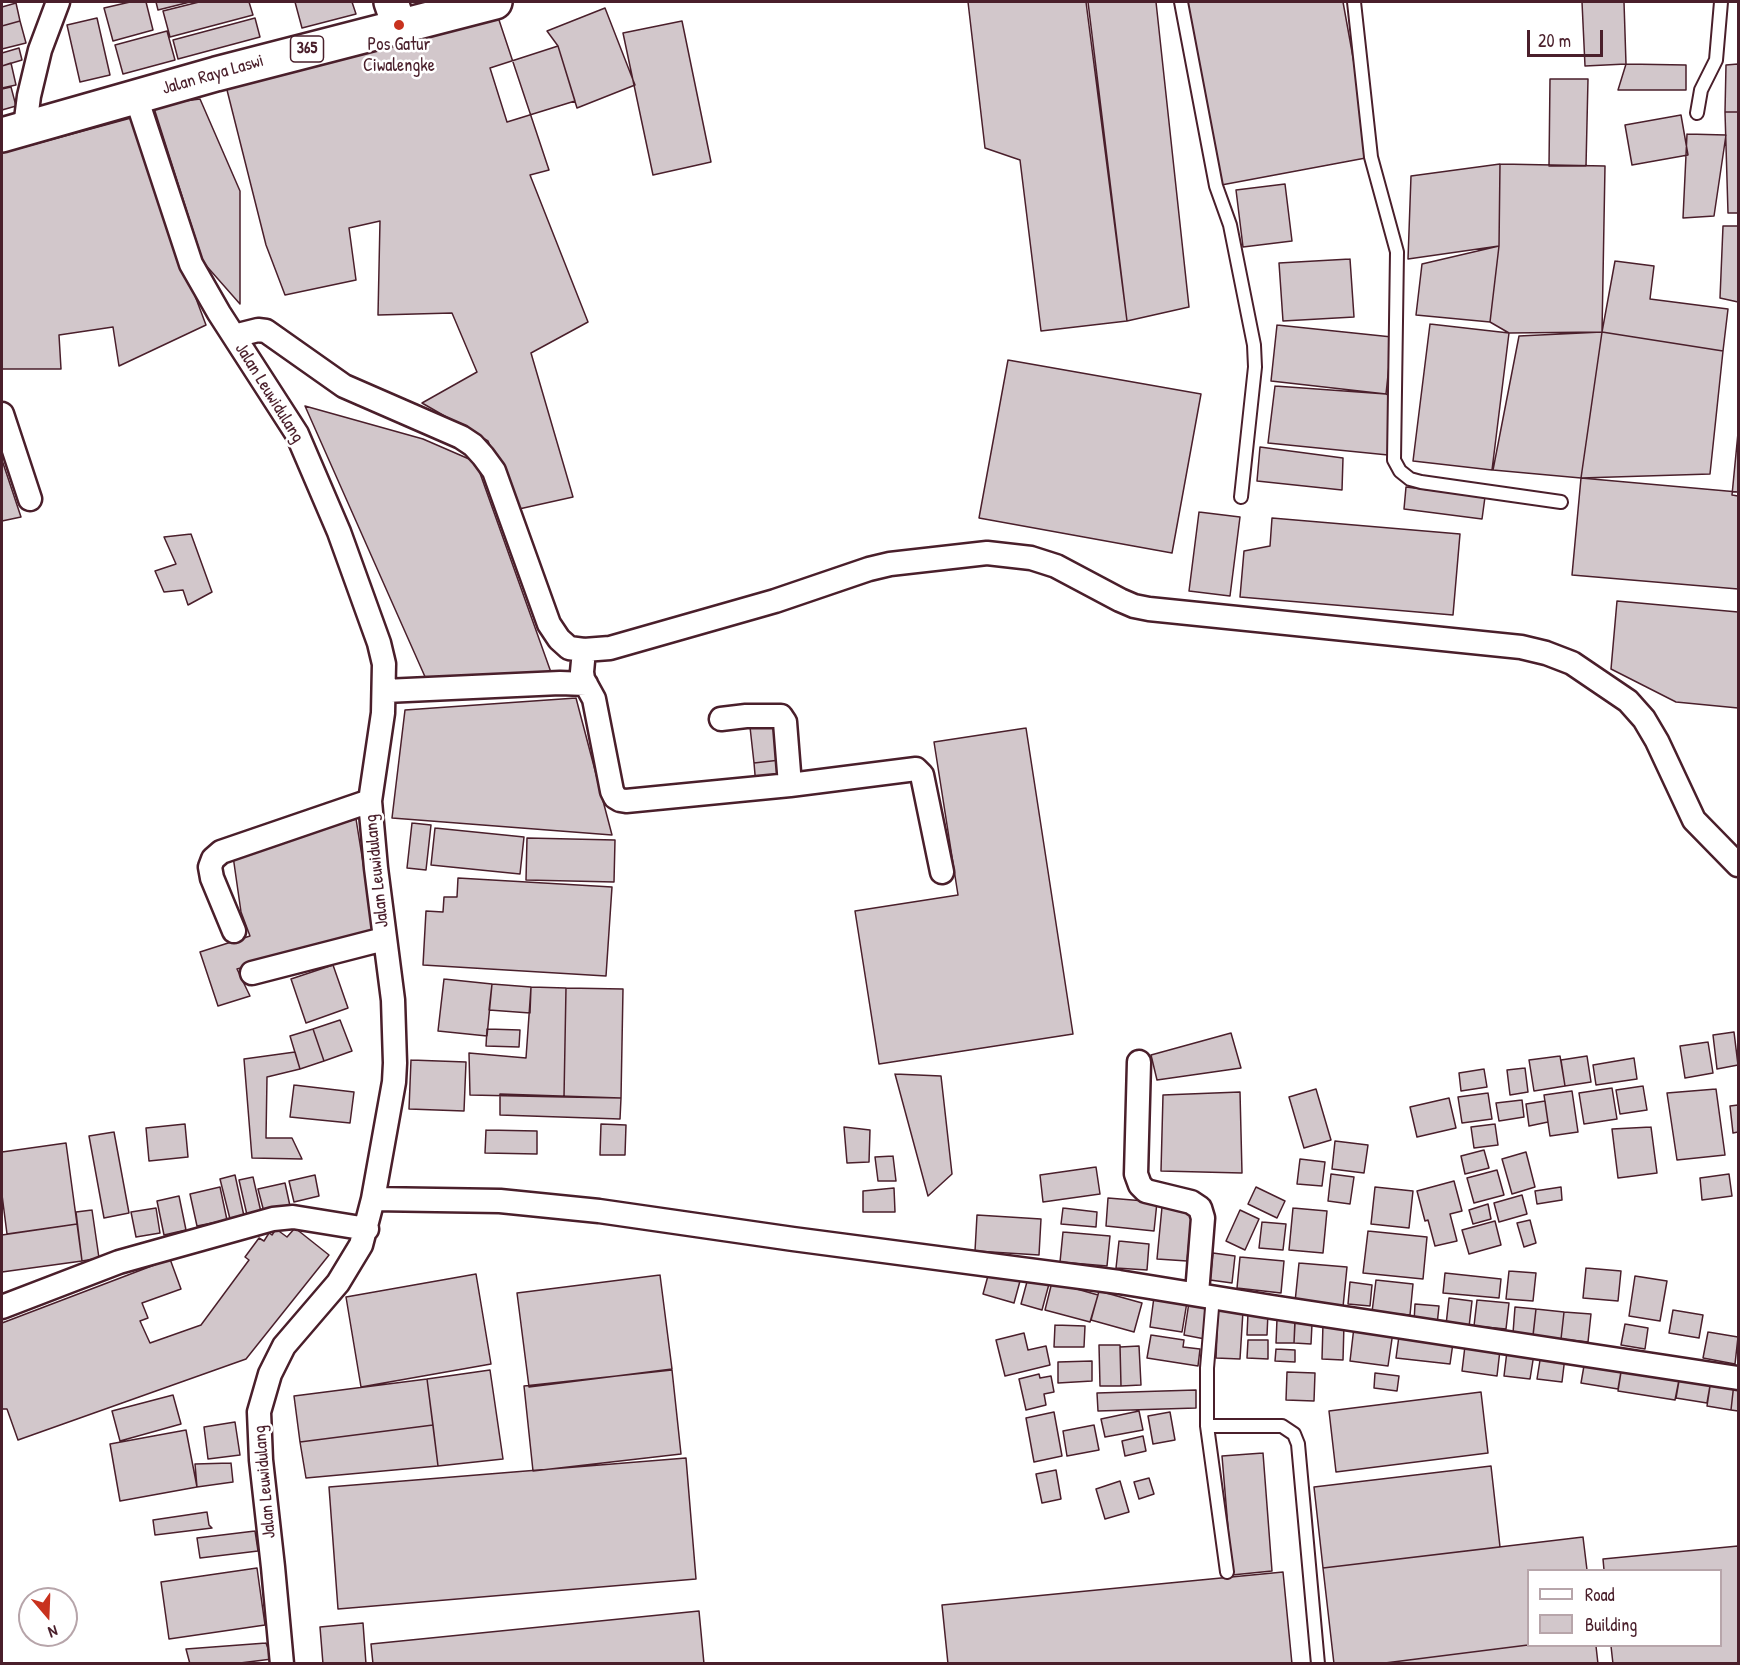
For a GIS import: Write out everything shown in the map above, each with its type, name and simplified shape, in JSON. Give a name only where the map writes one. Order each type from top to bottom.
[{"type":"main road","name":"Jalan Raya Laswi","points":[[13,131],[216,74],[395,13],[495,2]]},
{"type":"street","points":[[13,131],[29,96],[40,50],[58,2]]},
{"type":"street","name":"Jalan Leuwidulang","points":[[136,97],[191,264],[244,333],[307,456],[339,532],[384,663],[385,690],[370,801],[384,939],[393,1000],[395,1063],[391,1104],[367,1229],[361,1245],[338,1283],[284,1346],[270,1374],[260,1412],[261,1460],[282,1664]]},
{"type":"street","points":[[244,333],[266,331],[344,386],[460,437],[473,445],[483,456],[494,471],[549,624],[584,667],[594,699],[615,797],[626,801],[790,785],[916,769],[922,775],[942,872]]},
{"type":"street","points":[[2,414],[30,499]]},
{"type":"street","points":[[385,690],[560,683],[610,648],[776,601],[869,569],[890,564],[987,553],[1031,558],[1056,566],[1120,600],[1149,609],[1521,647],[1572,663],[1628,701],[1644,719],[1657,741],[1694,820],[1738,865]]},
{"type":"street","points":[[721,719],[781,716],[785,722],[790,785]]},
{"type":"street","points":[[234,931],[212,878],[210,867],[213,859],[221,852],[370,801]]},
{"type":"street","points":[[252,973],[384,939]]},
{"type":"street","points":[[1139,1062],[1136,1174],[1140,1185],[1146,1191],[1191,1202],[1200,1208],[1203,1218],[1205,1294]]},
{"type":"street","points":[[373,1199],[500,1201],[599,1211],[1205,1294],[1272,1307],[1738,1378]]},
{"type":"street","points":[[2,1307],[119,1262],[273,1219],[293,1217],[367,1229]]},
{"type":"lane","points":[[1181,2],[1216,186],[1230,225],[1254,345],[1255,367],[1241,497]]},
{"type":"lane","points":[[1354,2],[1371,157],[1397,252],[1394,460],[1400,471],[1410,479],[1421,482],[1561,502]]},
{"type":"lane","points":[[1697,113],[1701,90],[1716,60],[1721,2]]},
{"type":"lane","points":[[1205,1294],[1207,1426],[1227,1572]]},
{"type":"lane","points":[[1207,1426],[1282,1426],[1294,1434],[1298,1444],[1318,1664]]},
{"type":"building","points":[[130,2],[146,2],[153,30],[113,41],[104,8]]},
{"type":"building","points":[[156,2],[190,2],[158,10]]},
{"type":"building","points":[[199,2],[249,2],[253,15],[170,37],[163,11]]},
{"type":"building","points":[[295,2],[352,2],[356,14],[302,28]]},
{"type":"building","points":[[968,2],[1088,2],[1127,321],[1041,331],[1020,160],[985,148]]},
{"type":"building","points":[[1086,2],[1156,2],[1189,307],[1127,321]]},
{"type":"building","points":[[1183,2],[1343,2],[1371,157],[1216,186]]},
{"type":"building","points":[[1582,2],[1624,2],[1626,64],[1585,66]]},
{"type":"building","points":[[16,3],[20,21],[2,26],[2,7]]},
{"type":"building","points":[[605,8],[635,85],[577,108],[558,46],[547,31]]},
{"type":"building","points":[[496,11],[549,170],[530,175],[588,322],[531,353],[573,497],[519,509],[488,441],[422,403],[477,372],[452,313],[378,315],[380,221],[349,228],[356,280],[285,295],[266,245],[226,86]]},
{"type":"building","points":[[97,18],[110,75],[80,82],[67,25]]},
{"type":"building","points":[[255,18],[260,37],[178,59],[173,40]]},
{"type":"building","points":[[20,21],[26,43],[2,49],[2,26]]},
{"type":"building","points":[[682,21],[711,162],[653,175],[623,33]]},
{"type":"building","points":[[167,31],[175,60],[123,74],[115,45]]},
{"type":"building","points":[[558,46],[575,101],[507,122],[490,68]]},
{"type":"building","points":[[19,48],[22,60],[2,66],[2,53]]},
{"type":"building","points":[[11,63],[16,85],[2,88],[2,66]]},
{"type":"building","points":[[1626,64],[1686,65],[1686,90],[1618,90]]},
{"type":"building","points":[[1738,64],[1738,112],[1725,112],[1726,65]]},
{"type":"building","points":[[1550,79],[1588,79],[1586,166],[1549,166]]},
{"type":"building","points":[[11,87],[16,106],[2,110],[2,89]]},
{"type":"building","points":[[200,99],[240,191],[240,304],[203,262],[153,105]]},
{"type":"building","points":[[1725,112],[1738,112],[1738,213],[1728,213]]},
{"type":"building","points":[[1681,115],[1688,155],[1632,165],[1625,125]]},
{"type":"building","points":[[131,118],[206,325],[119,366],[113,327],[59,335],[61,369],[2,369],[2,153]]},
{"type":"building","points":[[1687,134],[1726,135],[1714,216],[1683,218]]},
{"type":"building","points":[[1500,164],[1605,166],[1602,332],[1509,333],[1490,322],[1499,246]]},
{"type":"building","points":[[1500,164],[1499,246],[1408,259],[1411,176]]},
{"type":"building","points":[[1285,184],[1292,241],[1243,247],[1236,190]]},
{"type":"building","points":[[1723,226],[1738,226],[1738,302],[1720,298]]},
{"type":"building","points":[[1499,246],[1490,322],[1416,315],[1422,264]]},
{"type":"building","points":[[1350,259],[1354,317],[1283,321],[1279,263]]},
{"type":"building","points":[[1615,261],[1654,266],[1650,299],[1728,309],[1723,351],[1602,332]]},
{"type":"building","points":[[1430,324],[1509,333],[1492,470],[1413,461]]},
{"type":"building","points":[[1277,325],[1392,337],[1386,394],[1271,381]]},
{"type":"building","points":[[1602,332],[1723,351],[1710,474],[1581,478]]},
{"type":"building","points":[[1602,332],[1581,478],[1493,470],[1519,336]]},
{"type":"building","points":[[1008,360],[1201,394],[1172,553],[979,518]]},
{"type":"building","points":[[1275,386],[1386,394],[1395,398],[1388,455],[1268,443]]},
{"type":"building","points":[[305,406],[423,439],[476,462],[553,678],[430,688]]},
{"type":"building","points":[[1738,433],[1738,496],[1732,495]]},
{"type":"building","points":[[1260,447],[1343,458],[1342,490],[1257,481]]},
{"type":"building","points":[[2,460],[21,517],[2,521]]},
{"type":"building","points":[[1581,478],[1738,492],[1738,589],[1572,575]]},
{"type":"building","points":[[1406,487],[1485,497],[1482,519],[1404,509]]},
{"type":"building","points":[[1199,512],[1240,517],[1230,596],[1189,591]]},
{"type":"building","points":[[1272,518],[1460,534],[1453,615],[1240,597],[1244,551],[1270,546]]},
{"type":"building","points":[[191,534],[212,592],[188,605],[183,590],[164,592],[155,571],[176,564],[164,537]]},
{"type":"building","points":[[1617,601],[1738,612],[1738,708],[1676,702],[1611,669]]},
{"type":"building","points":[[576,698],[612,835],[392,818],[405,710]]},
{"type":"building","points":[[776,725],[780,760],[754,763],[750,727]]},
{"type":"building","points":[[1026,728],[1073,1034],[879,1064],[855,911],[958,895],[934,742]]},
{"type":"building","points":[[780,760],[782,783],[756,786],[754,763]]},
{"type":"building","points":[[356,819],[374,931],[237,969],[250,996],[218,1006],[200,952],[250,936],[241,912],[233,856]]},
{"type":"building","points":[[412,823],[431,825],[426,870],[407,868]]},
{"type":"building","points":[[435,828],[524,837],[520,874],[431,865]]},
{"type":"building","points":[[527,838],[615,840],[614,882],[526,880]]},
{"type":"building","points":[[458,878],[612,887],[606,976],[423,965],[426,911],[443,912],[444,897],[457,897]]},
{"type":"building","points":[[333,965],[348,1008],[306,1023],[291,979]]},
{"type":"building","points":[[444,979],[492,984],[487,1036],[438,1031]]},
{"type":"building","points":[[492,984],[531,987],[530,1013],[489,1010]]},
{"type":"building","points":[[531,987],[566,988],[564,1097],[470,1095],[469,1053],[526,1058]]},
{"type":"building","points":[[566,988],[623,989],[621,1098],[564,1097]]},
{"type":"building","points":[[340,1020],[352,1051],[324,1061],[313,1029]]},
{"type":"building","points":[[313,1029],[324,1061],[300,1069],[290,1036]]},
{"type":"building","points":[[487,1029],[520,1030],[519,1047],[486,1046]]},
{"type":"building","points":[[1734,1032],[1738,1065],[1717,1069],[1713,1035]]},
{"type":"building","points":[[1231,1033],[1241,1068],[1157,1080],[1151,1055]]},
{"type":"building","points":[[1708,1042],[1713,1073],[1685,1078],[1680,1046]]},
{"type":"building","points":[[295,1052],[300,1069],[267,1077],[266,1138],[292,1138],[302,1159],[252,1158],[244,1059]]},
{"type":"building","points":[[1560,1056],[1565,1086],[1534,1091],[1529,1060]]},
{"type":"building","points":[[1587,1056],[1591,1082],[1565,1086],[1561,1060]]},
{"type":"building","points":[[1634,1058],[1637,1079],[1596,1085],[1593,1065]]},
{"type":"building","points":[[411,1060],[466,1062],[464,1111],[409,1109]]},
{"type":"building","points":[[1525,1068],[1528,1092],[1510,1095],[1507,1070]]},
{"type":"building","points":[[1484,1069],[1487,1087],[1461,1091],[1459,1073]]},
{"type":"building","points":[[895,1074],[941,1076],[952,1174],[928,1196]]},
{"type":"building","points":[[294,1085],[354,1092],[350,1123],[290,1117]]},
{"type":"building","points":[[1643,1086],[1647,1110],[1620,1114],[1616,1090]]},
{"type":"building","points":[[1612,1088],[1617,1119],[1584,1124],[1579,1093]]},
{"type":"building","points":[[1316,1089],[1331,1140],[1304,1148],[1289,1097]]},
{"type":"building","points":[[1716,1089],[1725,1155],[1677,1160],[1667,1093]]},
{"type":"building","points":[[1572,1091],[1578,1132],[1550,1136],[1544,1095]]},
{"type":"building","points":[[1240,1092],[1242,1173],[1161,1171],[1163,1095]]},
{"type":"building","points":[[1488,1093],[1492,1119],[1462,1123],[1458,1097]]},
{"type":"building","points":[[500,1094],[621,1098],[620,1119],[500,1115]]},
{"type":"building","points":[[1449,1098],[1456,1128],[1417,1137],[1410,1107]]},
{"type":"building","points":[[1522,1100],[1524,1117],[1499,1121],[1496,1103]]},
{"type":"building","points":[[1545,1101],[1548,1122],[1529,1126],[1526,1104]]},
{"type":"building","points":[[1738,1105],[1738,1132],[1733,1133],[1730,1106]]},
{"type":"building","points":[[185,1124],[188,1157],[149,1161],[146,1128]]},
{"type":"building","points":[[601,1124],[626,1125],[625,1155],[600,1155]]},
{"type":"building","points":[[1495,1124],[1498,1145],[1474,1148],[1471,1127]]},
{"type":"building","points":[[844,1127],[870,1130],[869,1162],[847,1163]]},
{"type":"building","points":[[1651,1127],[1657,1173],[1618,1178],[1612,1129]]},
{"type":"building","points":[[486,1130],[537,1131],[537,1154],[485,1153]]},
{"type":"building","points":[[114,1132],[129,1213],[104,1218],[89,1136]]},
{"type":"building","points":[[1335,1141],[1368,1145],[1364,1173],[1332,1169]]},
{"type":"building","points":[[66,1143],[77,1224],[7,1234],[2,1195],[2,1152]]},
{"type":"building","points":[[1484,1150],[1489,1168],[1465,1174],[1461,1156]]},
{"type":"building","points":[[1526,1152],[1535,1187],[1512,1194],[1502,1159]]},
{"type":"building","points":[[893,1156],[896,1181],[878,1181],[875,1157]]},
{"type":"building","points":[[1300,1159],[1325,1162],[1322,1186],[1297,1184]]},
{"type":"building","points":[[1096,1167],[1100,1194],[1043,1202],[1040,1175]]},
{"type":"building","points":[[1497,1170],[1504,1195],[1474,1203],[1467,1178]]},
{"type":"building","points":[[1331,1174],[1354,1177],[1350,1204],[1328,1201]]},
{"type":"building","points":[[1729,1174],[1732,1196],[1702,1200],[1700,1178]]},
{"type":"building","points":[[235,1175],[244,1216],[230,1219],[220,1179]]},
{"type":"building","points":[[315,1175],[319,1196],[294,1202],[289,1181]]},
{"type":"building","points":[[253,1177],[261,1212],[247,1215],[239,1180]]},
{"type":"building","points":[[1454,1181],[1462,1211],[1450,1214],[1457,1241],[1435,1246],[1417,1191]]},
{"type":"building","points":[[285,1183],[290,1206],[264,1212],[258,1189]]},
{"type":"building","points":[[220,1187],[227,1220],[197,1226],[190,1194]]},
{"type":"building","points":[[1256,1187],[1285,1201],[1277,1218],[1248,1204]]},
{"type":"building","points":[[1375,1187],[1413,1191],[1409,1228],[1371,1224]]},
{"type":"building","points":[[1561,1187],[1562,1200],[1537,1204],[1535,1191]]},
{"type":"building","points":[[894,1188],[895,1212],[863,1212],[863,1191]]},
{"type":"building","points":[[1522,1195],[1527,1214],[1499,1222],[1494,1203]]},
{"type":"building","points":[[179,1196],[186,1230],[164,1235],[157,1201]]},
{"type":"building","points":[[1108,1198],[1157,1202],[1154,1231],[1106,1226]]},
{"type":"building","points":[[1488,1204],[1491,1219],[1473,1224],[1469,1210]]},
{"type":"building","points":[[1162,1207],[1192,1210],[1187,1261],[1157,1259]]},
{"type":"building","points":[[156,1208],[160,1233],[136,1237],[131,1212]]},
{"type":"building","points":[[1063,1208],[1097,1212],[1096,1227],[1061,1224]]},
{"type":"building","points":[[1293,1208],[1327,1211],[1323,1253],[1289,1250]]},
{"type":"building","points":[[92,1210],[99,1258],[82,1261],[76,1212]]},
{"type":"building","points":[[1240,1210],[1259,1219],[1245,1250],[1226,1241]]},
{"type":"building","points":[[977,1215],[1041,1219],[1039,1255],[975,1251]]},
{"type":"building","points":[[1530,1220],[1536,1243],[1524,1247],[1517,1223]]},
{"type":"building","points":[[1495,1221],[1501,1245],[1469,1254],[1462,1230]]},
{"type":"building","points":[[1262,1222],[1286,1224],[1283,1250],[1259,1248]]},
{"type":"building","points":[[77,1224],[82,1261],[2,1272],[2,1235]]},
{"type":"building","points":[[295,1228],[329,1255],[246,1359],[18,1440],[7,1409],[2,1409],[2,1323],[170,1259],[181,1289],[142,1303],[148,1318],[140,1321],[150,1343],[201,1325],[249,1260],[245,1257],[259,1238],[264,1241],[269,1233],[272,1235],[276,1229],[287,1237]]},
{"type":"building","points":[[1368,1231],[1427,1237],[1423,1279],[1363,1273]]},
{"type":"building","points":[[1063,1232],[1110,1236],[1107,1266],[1060,1262]]},
{"type":"building","points":[[1119,1241],[1149,1244],[1147,1270],[1116,1268]]},
{"type":"building","points":[[1213,1253],[1235,1256],[1232,1283],[1210,1280]]},
{"type":"building","points":[[1240,1257],[1284,1261],[1281,1293],[1237,1288]]},
{"type":"building","points":[[1299,1263],[1347,1267],[1343,1307],[1295,1302]]},
{"type":"building","points":[[1586,1268],[1621,1271],[1618,1301],[1583,1298]]},
{"type":"building","points":[[1509,1271],[1536,1273],[1533,1301],[1506,1299]]},
{"type":"building","points":[[989,1272],[1020,1281],[1014,1303],[983,1294]]},
{"type":"building","points":[[1445,1273],[1501,1279],[1499,1298],[1443,1293]]},
{"type":"building","points":[[476,1274],[491,1364],[361,1387],[346,1297]]},
{"type":"building","points":[[660,1275],[672,1369],[529,1387],[517,1293]]},
{"type":"building","points":[[1635,1276],[1667,1281],[1660,1321],[1629,1316]]},
{"type":"building","points":[[1028,1278],[1049,1284],[1042,1310],[1021,1304]]},
{"type":"building","points":[[1376,1280],[1413,1284],[1410,1315],[1372,1312]]},
{"type":"building","points":[[1052,1282],[1098,1295],[1090,1322],[1045,1310]]},
{"type":"building","points":[[1350,1282],[1372,1285],[1370,1306],[1348,1304]]},
{"type":"building","points":[[1099,1291],[1142,1303],[1134,1332],[1091,1320]]},
{"type":"building","points":[[1190,1296],[1211,1299],[1205,1339],[1184,1335]]},
{"type":"building","points":[[1154,1297],[1187,1302],[1182,1332],[1150,1327]]},
{"type":"building","points":[[1449,1298],[1472,1301],[1469,1327],[1446,1325]]},
{"type":"building","points":[[1477,1300],[1509,1303],[1506,1329],[1474,1326]]},
{"type":"building","points":[[1415,1304],[1439,1306],[1437,1325],[1414,1322]]},
{"type":"building","points":[[1515,1307],[1536,1309],[1533,1335],[1513,1333]]},
{"type":"building","points":[[1536,1309],[1564,1312],[1561,1339],[1533,1336]]},
{"type":"building","points":[[1218,1310],[1243,1311],[1240,1359],[1216,1358]]},
{"type":"building","points":[[1673,1310],[1703,1315],[1699,1338],[1669,1333]]},
{"type":"building","points":[[1564,1312],[1591,1314],[1588,1342],[1561,1339]]},
{"type":"building","points":[[1248,1313],[1268,1313],[1267,1335],[1247,1335]]},
{"type":"building","points":[[1277,1319],[1295,1319],[1294,1343],[1276,1343]]},
{"type":"building","points":[[1295,1323],[1312,1324],[1311,1344],[1294,1343]]},
{"type":"building","points":[[1323,1323],[1344,1324],[1343,1360],[1322,1359]]},
{"type":"building","points":[[1625,1324],[1648,1328],[1645,1349],[1621,1345]]},
{"type":"building","points":[[1055,1325],[1085,1326],[1084,1347],[1054,1347]]},
{"type":"building","points":[[1354,1327],[1393,1332],[1388,1366],[1350,1361]]},
{"type":"building","points":[[1708,1332],[1738,1337],[1735,1364],[1703,1358]]},
{"type":"building","points":[[1024,1333],[1028,1350],[1046,1346],[1050,1365],[1005,1376],[996,1340]]},
{"type":"building","points":[[1151,1335],[1184,1340],[1183,1347],[1200,1349],[1198,1366],[1147,1358]]},
{"type":"building","points":[[1399,1336],[1453,1343],[1450,1364],[1396,1358]]},
{"type":"building","points":[[1248,1340],[1268,1340],[1268,1359],[1247,1358]]},
{"type":"building","points":[[1099,1345],[1120,1345],[1121,1386],[1100,1386]]},
{"type":"building","points":[[1139,1346],[1141,1385],[1121,1386],[1120,1347]]},
{"type":"building","points":[[1465,1346],[1500,1350],[1497,1376],[1462,1371]]},
{"type":"building","points":[[1276,1349],[1295,1350],[1295,1362],[1275,1361]]},
{"type":"building","points":[[1507,1351],[1534,1354],[1530,1379],[1504,1376]]},
{"type":"building","points":[[1541,1354],[1565,1357],[1562,1382],[1537,1379]]},
{"type":"building","points":[[1585,1360],[1622,1366],[1618,1389],[1581,1383]]},
{"type":"building","points":[[1092,1361],[1092,1381],[1058,1383],[1058,1362]]},
{"type":"building","points":[[1622,1366],[1680,1375],[1675,1400],[1618,1391]]},
{"type":"building","points":[[490,1370],[503,1459],[438,1466],[427,1379]]},
{"type":"building","points":[[672,1370],[681,1454],[533,1471],[524,1386]]},
{"type":"building","points":[[1287,1372],[1315,1373],[1314,1401],[1286,1400]]},
{"type":"building","points":[[1375,1373],[1399,1376],[1397,1391],[1374,1388]]},
{"type":"building","points":[[1039,1374],[1040,1378],[1051,1376],[1054,1392],[1044,1394],[1046,1405],[1026,1410],[1019,1379]]},
{"type":"building","points":[[1680,1375],[1711,1380],[1707,1403],[1676,1398]]},
{"type":"building","points":[[427,1379],[433,1425],[300,1442],[294,1396]]},
{"type":"building","points":[[1711,1380],[1734,1383],[1731,1410],[1707,1406]]},
{"type":"building","points":[[1734,1383],[1738,1384],[1738,1411],[1731,1410]]},
{"type":"building","points":[[1196,1390],[1196,1408],[1098,1411],[1097,1393]]},
{"type":"building","points":[[1481,1392],[1488,1453],[1336,1472],[1329,1411]]},
{"type":"building","points":[[173,1395],[181,1424],[120,1441],[112,1411]]},
{"type":"building","points":[[1139,1411],[1143,1430],[1105,1437],[1101,1419]]},
{"type":"building","points":[[1054,1412],[1062,1456],[1034,1462],[1026,1418]]},
{"type":"building","points":[[1170,1412],[1175,1440],[1153,1444],[1148,1416]]},
{"type":"building","points":[[235,1422],[240,1455],[208,1459],[204,1427]]},
{"type":"building","points":[[433,1425],[438,1466],[306,1478],[300,1442]]},
{"type":"building","points":[[1094,1425],[1099,1450],[1067,1456],[1063,1431]]},
{"type":"building","points":[[186,1430],[197,1487],[120,1501],[110,1444]]},
{"type":"building","points":[[1143,1436],[1146,1451],[1125,1456],[1122,1441]]},
{"type":"building","points":[[1263,1453],[1272,1571],[1232,1575],[1222,1456]]},
{"type":"building","points":[[686,1458],[696,1579],[338,1609],[329,1487]]},
{"type":"building","points":[[231,1463],[233,1482],[197,1487],[195,1464]]},
{"type":"building","points":[[1491,1466],[1500,1547],[1323,1568],[1314,1487]]},
{"type":"building","points":[[1056,1470],[1061,1499],[1042,1503],[1036,1474]]},
{"type":"building","points":[[1149,1478],[1154,1494],[1139,1499],[1134,1482]]},
{"type":"building","points":[[1120,1481],[1129,1512],[1105,1519],[1096,1489]]},
{"type":"building","points":[[207,1512],[209,1525],[212,1528],[155,1535],[153,1520]]},
{"type":"building","points":[[255,1531],[258,1551],[200,1558],[197,1538]]},
{"type":"building","points":[[1583,1537],[1587,1569],[1527,1569],[1527,1645],[1377,1664],[1334,1664],[1323,1568]]},
{"type":"building","points":[[1738,1546],[1738,1664],[1613,1664],[1611,1647],[1722,1647],[1722,1569],[1604,1569],[1603,1559]]},
{"type":"building","points":[[257,1568],[265,1625],[169,1639],[161,1582]]},
{"type":"building","points":[[1283,1572],[1292,1664],[948,1664],[942,1605]]},
{"type":"building","points":[[699,1611],[704,1664],[373,1664],[371,1644]]},
{"type":"building","points":[[363,1623],[366,1664],[323,1664],[320,1627]]},
{"type":"building","points":[[266,1643],[272,1659],[232,1664],[190,1664],[186,1649]]},
{"type":"building","points":[[1527,1645],[1527,1647],[1596,1647],[1598,1664],[1377,1664]]},
{"type":"place","name":"Pos Gatur Ciwalengke","points":[[399,25]]}]
